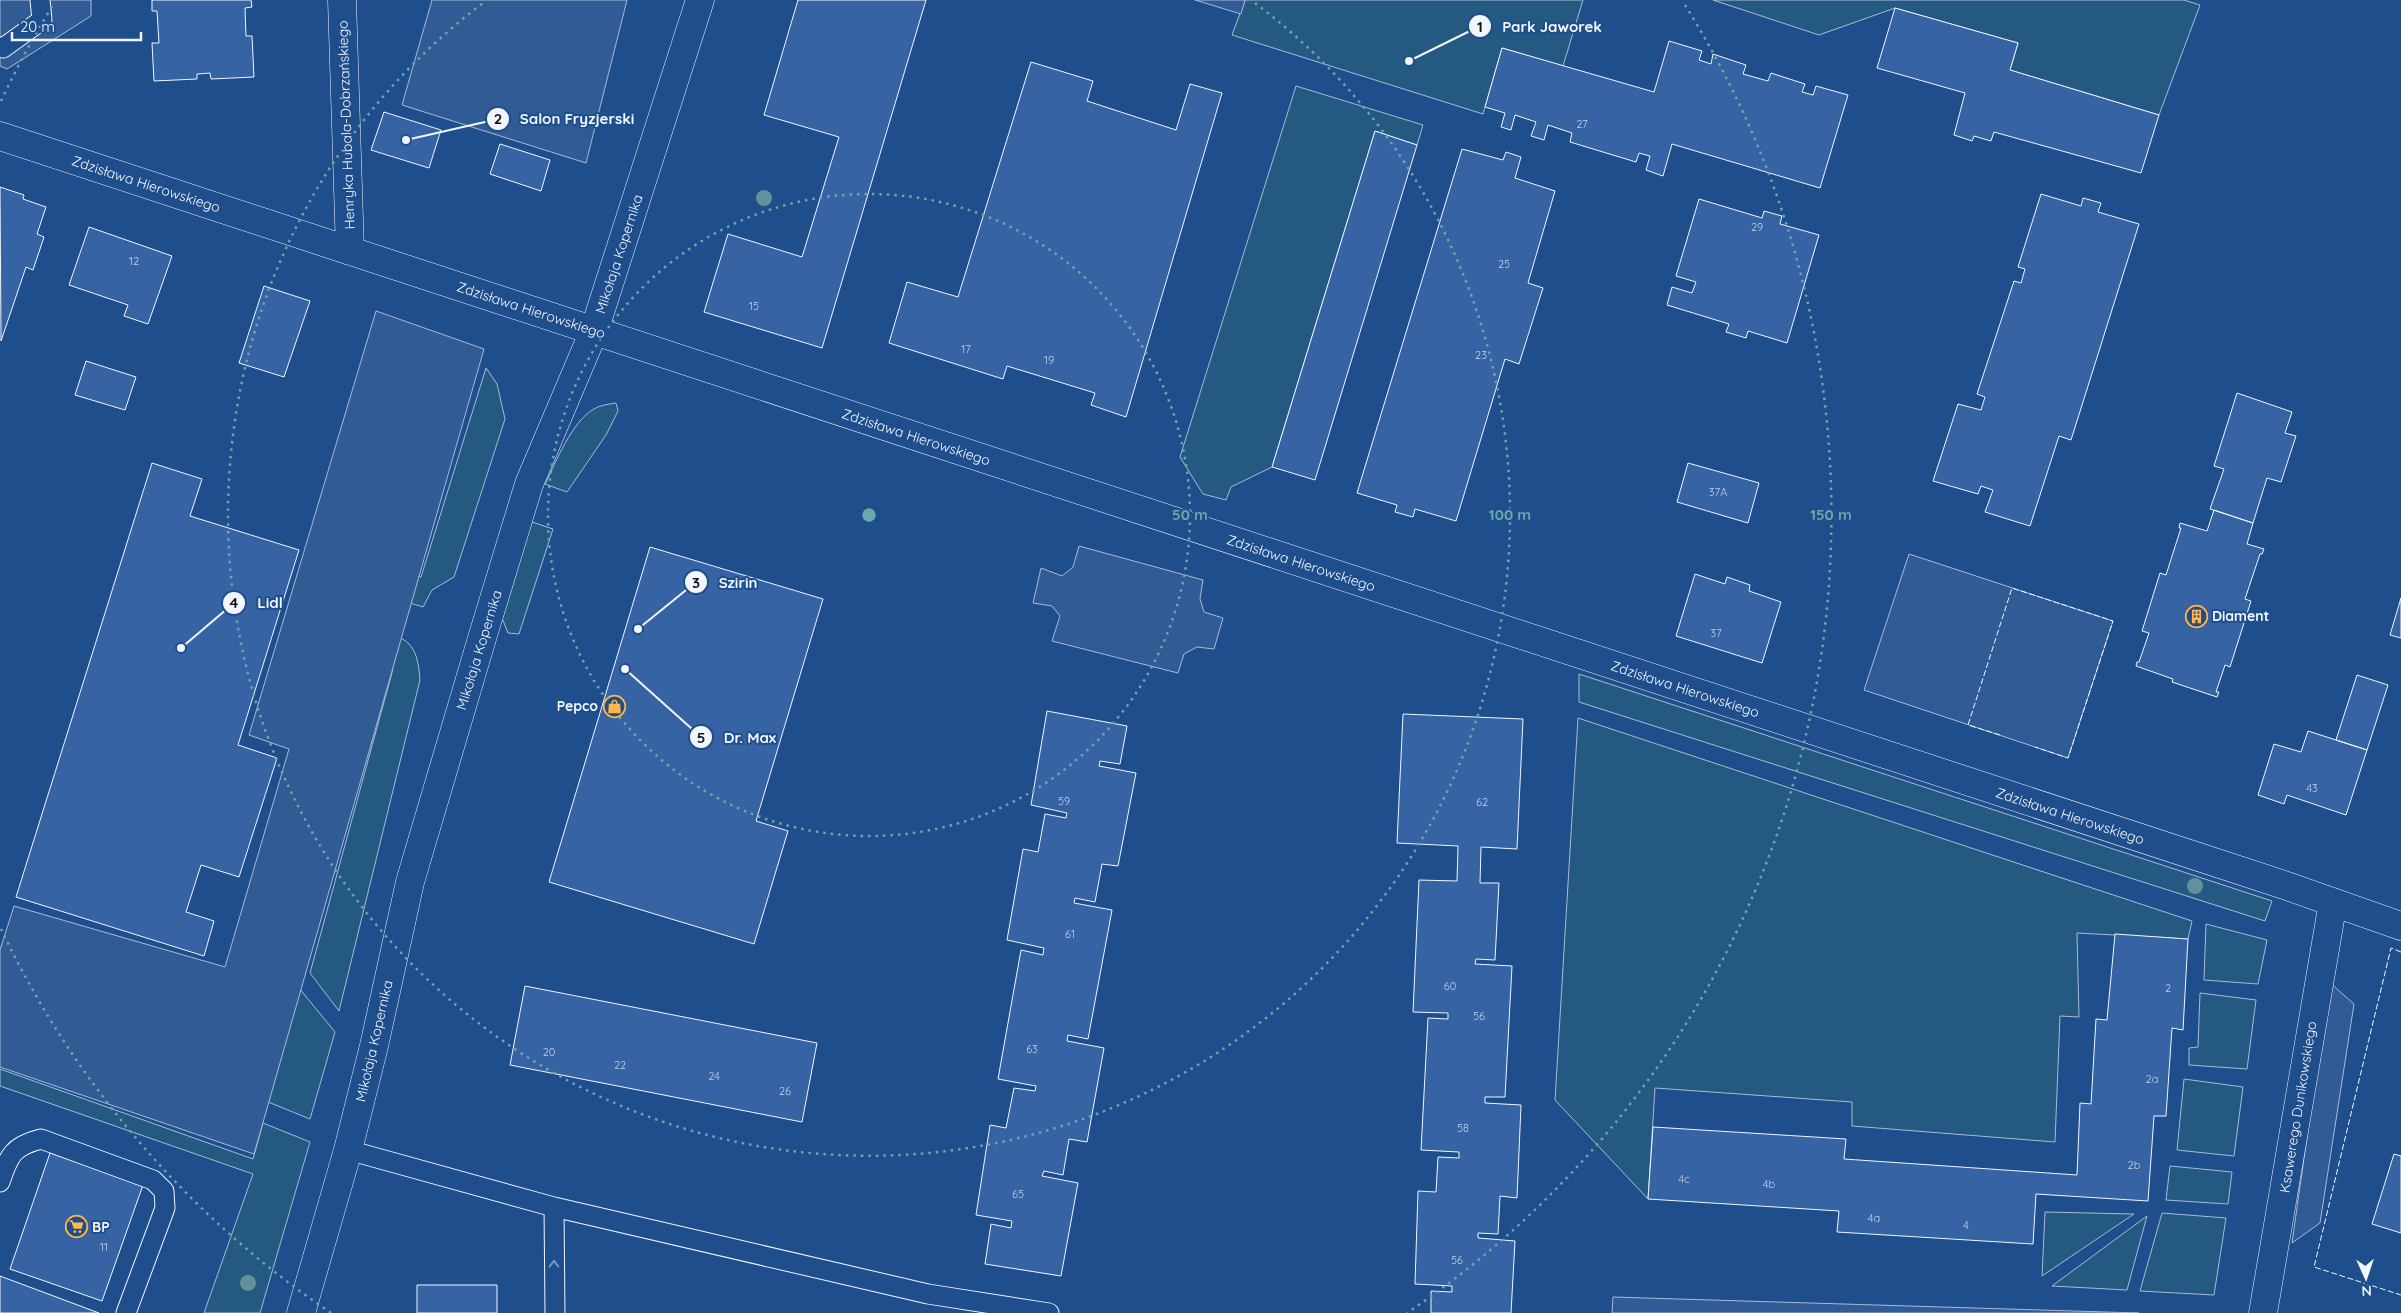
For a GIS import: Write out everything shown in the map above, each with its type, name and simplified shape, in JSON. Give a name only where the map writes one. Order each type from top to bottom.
[{"type":"street","name":"Henryka Hubala-Dobrzańskiego","points":[[342,0],[350,251]]},
{"type":"street","name":"Mikołaja Kopernika","points":[[301,1313],[348,1150],[374,1046],[410,882],[483,635],[529,484],[594,331],[700,0]]},
{"type":"street","name":"Zdzisława Hierowskiego","points":[[0,136],[2333,902],[2401,926]]},
{"type":"street","name":"Ksawerego Dunikowskiego","points":[[2263,1313],[2333,902]]},
{"type":"lane","points":[[0,47],[3,48],[42,20],[40,0]]},
{"type":"lane","points":[[0,1182],[9,1157],[24,1144],[41,1139],[153,1180],[164,1191],[165,1208],[126,1313]]},
{"type":"lane","points":[[348,1150],[554,1207],[928,1294],[1049,1313]]},
{"type":"lane","points":[[554,1207],[555,1313]]},
{"type":"shaded area","points":[[0,0],[91,0],[91,16],[7,69],[0,66]]},
{"type":"shaded area","points":[[432,0],[627,0],[586,163],[402,105]]},
{"type":"shaded area","points":[[1195,0],[1245,0],[1241,14]]},
{"type":"shaded area","points":[[1245,0],[1583,0],[1563,66],[1502,48],[1483,114],[1232,35]]},
{"type":"shaded area","points":[[1713,0],[2184,0],[2200,5],[2159,115],[2010,70],[2018,43],[1895,8],[1819,35]]},
{"type":"shaded area","points":[[1296,86],[1423,125],[1417,145],[1375,131],[1272,467],[1231,487],[1226,500],[1203,494],[1180,457]]},
{"type":"shaded area","points":[[376,311],[484,349],[254,1154],[0,1067],[0,950],[14,906],[225,967],[289,749],[249,735]]},
{"type":"shaded area","points":[[486,368],[497,384],[505,419],[454,577],[432,590],[423,607],[397,599],[388,565],[421,577]]},
{"type":"shaded area","points":[[616,403],[618,411],[606,435],[567,492],[545,484],[565,443],[586,415],[596,408]]},
{"type":"shaded area","points":[[529,521],[553,529],[519,634],[508,633],[502,618]]},
{"type":"shaded area","points":[[1079,546],[1203,580],[1200,599],[1204,612],[1223,618],[1214,649],[1197,647],[1184,654],[1178,673],[1052,641],[1060,616],[1052,606],[1033,603],[1041,568],[1062,576],[1073,567]]},
{"type":"shaded area","points":[[1909,554],[2113,621],[2068,758],[1864,690]]},
{"type":"shaded area","points":[[393,635],[407,642],[414,652],[417,658],[420,680],[339,1011],[310,973],[393,669],[375,663]]},
{"type":"shaded area","points":[[1579,674],[2272,901],[2265,921],[1579,702]]},
{"type":"shaded area","points":[[1578,718],[2192,921],[2188,939],[2077,933],[2079,1017],[2060,1016],[2055,1142],[1852,1126],[1852,1102],[1655,1088],[1648,1199],[1555,1100]]},
{"type":"shaded area","points":[[2206,924],[2267,940],[2258,984],[2204,980]]},
{"type":"shaded area","points":[[2329,982],[2354,1004],[2320,1223],[2292,1243]]},
{"type":"shaded area","points":[[299,988],[335,1032],[310,1119],[246,1093]]},
{"type":"shaded area","points":[[2200,993],[2256,1000],[2247,1069],[2189,1065],[2189,1048],[2198,1047]]},
{"type":"shaded area","points":[[0,1069],[253,1159],[263,1123],[310,1142],[260,1313],[204,1313],[253,1174],[0,1086]]},
{"type":"shaded area","points":[[2184,1079],[2243,1087],[2234,1156],[2177,1150]]},
{"type":"shaded area","points":[[2170,1166],[2232,1172],[2228,1204],[2166,1200]]},
{"type":"shaded area","points":[[2045,1212],[2134,1214],[2042,1276]]},
{"type":"shaded area","points":[[2162,1213],[2226,1218],[2214,1295],[2140,1291]]},
{"type":"shaded area","points":[[2147,1216],[2127,1290],[2052,1286]]},
{"type":"shaded area","points":[[1613,1297],[2139,1313],[1612,1313]]},
{"type":"building","points":[[152,0],[251,0],[252,7],[245,8],[246,36],[252,36],[254,77],[211,79],[210,73],[197,74],[197,79],[154,81],[152,43],[159,43],[157,11],[152,11]]},
{"type":"building","points":[[798,0],[926,0],[822,348],[704,312],[728,234],[802,257],[839,137],[764,115]]},
{"type":"building","points":[[1895,8],[2018,43],[2010,70],[2159,115],[2141,173],[1994,132],[1991,141],[1974,136],[1972,141],[1954,135],[1965,93],[1877,68]]},
{"type":"building","points":[[1669,41],[1702,51],[1699,60],[1711,64],[1713,54],[1746,65],[1743,74],[1768,81],[1771,73],[1805,84],[1802,92],[1813,95],[1816,86],[1848,95],[1820,188],[1672,144],[1663,176],[1646,170],[1650,156],[1639,153],[1636,162],[1570,142],[1572,133],[1548,125],[1544,140],[1531,136],[1536,122],[1515,115],[1511,130],[1501,127],[1505,113],[1485,107],[1502,48],[1654,92]]},
{"type":"building","points":[[1031,62],[1093,81],[1087,101],[1176,130],[1190,84],[1222,93],[1126,417],[1091,405],[1095,393],[1007,366],[1003,379],[889,343],[907,282],[958,297]]},
{"type":"building","points":[[384,112],[441,130],[429,168],[371,150]]},
{"type":"building","points":[[1375,131],[1417,145],[1315,480],[1272,467]]},
{"type":"building","points":[[500,144],[550,160],[541,191],[490,174]]},
{"type":"building","points":[[1462,149],[1503,160],[1506,152],[1521,157],[1515,178],[1555,191],[1528,283],[1543,288],[1519,364],[1505,359],[1456,521],[1415,509],[1413,517],[1395,512],[1397,505],[1357,493]]},
{"type":"building","points":[[0,187],[24,195],[23,199],[46,207],[37,234],[44,237],[33,270],[26,267],[1,341]]},
{"type":"building","points":[[2041,194],[2081,206],[2083,198],[2101,203],[2098,212],[2139,224],[2071,440],[2059,436],[2030,526],[1985,512],[1993,490],[1981,486],[1978,494],[1933,481],[1958,404],[1981,410],[1985,397],[1977,394],[2014,281],[2021,283],[2025,269],[2018,267]]},
{"type":"building","points":[[1699,199],[1762,218],[1764,211],[1782,216],[1780,224],[1819,235],[1787,343],[1748,331],[1746,338],[1726,332],[1729,324],[1667,305],[1672,287],[1692,293],[1696,282],[1676,276]]},
{"type":"building","points":[[89,227],[172,256],[148,324],[124,316],[128,305],[69,285]]},
{"type":"building","points":[[264,286],[310,301],[284,377],[239,363]]},
{"type":"building","points":[[86,361],[136,377],[125,410],[75,395]]},
{"type":"building","points":[[2237,393],[2292,412],[2285,433],[2296,436],[2281,482],[2267,478],[2253,523],[2210,509],[2224,469],[2214,466]]},
{"type":"building","points":[[152,463],[202,479],[190,516],[299,550],[238,745],[277,758],[239,877],[201,865],[186,912],[214,921],[204,956],[16,897]]},
{"type":"building","points":[[1688,463],[1759,483],[1748,523],[1677,502]]},
{"type":"building","name":"Diament","points":[[2214,510],[2253,523],[2247,544],[2264,549],[2262,554],[2260,554],[2245,599],[2251,601],[2230,667],[2225,665],[2216,692],[2219,692],[2217,697],[2172,682],[2173,679],[2136,666],[2149,633],[2142,631],[2160,573],[2166,575],[2181,528],[2179,528],[2180,523],[2207,531]]},
{"type":"building","points":[[650,547],[823,599],[756,821],[788,831],[754,944],[549,882]]},
{"type":"building","points":[[1695,574],[1725,584],[1727,577],[1750,585],[1749,591],[1781,602],[1762,663],[1676,636]]},
{"type":"building","points":[[2401,598],[2401,638],[2390,635]]},
{"type":"building","points":[[2357,675],[2388,685],[2367,750],[2336,740]]},
{"type":"building","points":[[1047,711],[1127,726],[1120,764],[1100,761],[1099,766],[1136,773],[1118,866],[1102,864],[1095,902],[1075,898],[1074,903],[1112,910],[1088,1039],[1068,1035],[1067,1041],[1104,1048],[1087,1142],[1069,1139],[1063,1175],[1044,1171],[1042,1176],[1078,1183],[1061,1276],[985,1264],[991,1224],[1011,1228],[1012,1221],[976,1215],[990,1125],[1006,1128],[1014,1088],[1035,1091],[1036,1086],[998,1079],[1021,950],[1043,955],[1044,948],[1007,940],[1023,849],[1038,852],[1045,814],[1066,818],[1067,813],[1031,805]]},
{"type":"building","points":[[1403,714],[1523,719],[1517,849],[1481,847],[1480,883],[1499,883],[1495,960],[1476,959],[1475,964],[1512,966],[1505,1097],[1485,1097],[1485,1103],[1521,1105],[1517,1198],[1500,1196],[1498,1234],[1478,1233],[1478,1238],[1515,1241],[1511,1313],[1431,1313],[1431,1291],[1452,1292],[1452,1286],[1415,1284],[1418,1191],[1436,1192],[1438,1157],[1459,1158],[1459,1152],[1421,1150],[1428,1018],[1448,1019],[1448,1013],[1413,1012],[1419,880],[1457,881],[1458,846],[1397,843]]},
{"type":"building","points":[[2308,731],[2367,750],[2346,815],[2287,795],[2284,804],[2258,795],[2274,744],[2301,752]]},
{"type":"building","points":[[2115,934],[2188,939],[2183,1030],[2172,1028],[2166,1116],[2154,1116],[2148,1201],[2036,1194],[2033,1244],[1837,1232],[1839,1211],[1648,1199],[1653,1127],[1846,1139],[1844,1159],[2077,1175],[2080,1103],[2091,1104],[2096,1019],[2107,1020]]},
{"type":"building","points":[[525,986],[817,1043],[802,1122],[510,1065]]},
{"type":"building","name":"BP","points":[[50,1153],[143,1185],[102,1301],[10,1269]]},
{"type":"building","points":[[2394,1154],[2401,1156],[2401,1233],[2372,1224]]},
{"type":"building","points":[[0,1276],[99,1313],[0,1313]]},
{"type":"building","points":[[417,1285],[497,1285],[497,1313],[417,1313]]},
{"type":"fence","points":[[2000,735],[1968,725],[2012,588],[2113,621],[2068,758],[2035,747]]},
{"type":"fence","points":[[2401,952],[2391,948],[2314,1267],[2401,1295]]},
{"type":"place","name":"Park Jaworek","points":[[1409,61]]},
{"type":"place","name":"Salon Fryzjerski","points":[[406,140]]},
{"type":"place","name":"Diament","points":[[2196,616]]},
{"type":"place","name":"Szirin","points":[[638,629]]},
{"type":"place","name":"Lidl","points":[[181,648]]},
{"type":"place","name":"Dr. Max","points":[[625,669]]},
{"type":"place","name":"Pepco","points":[[614,706]]},
{"type":"place","name":"BP","points":[[76,1227]]}]
